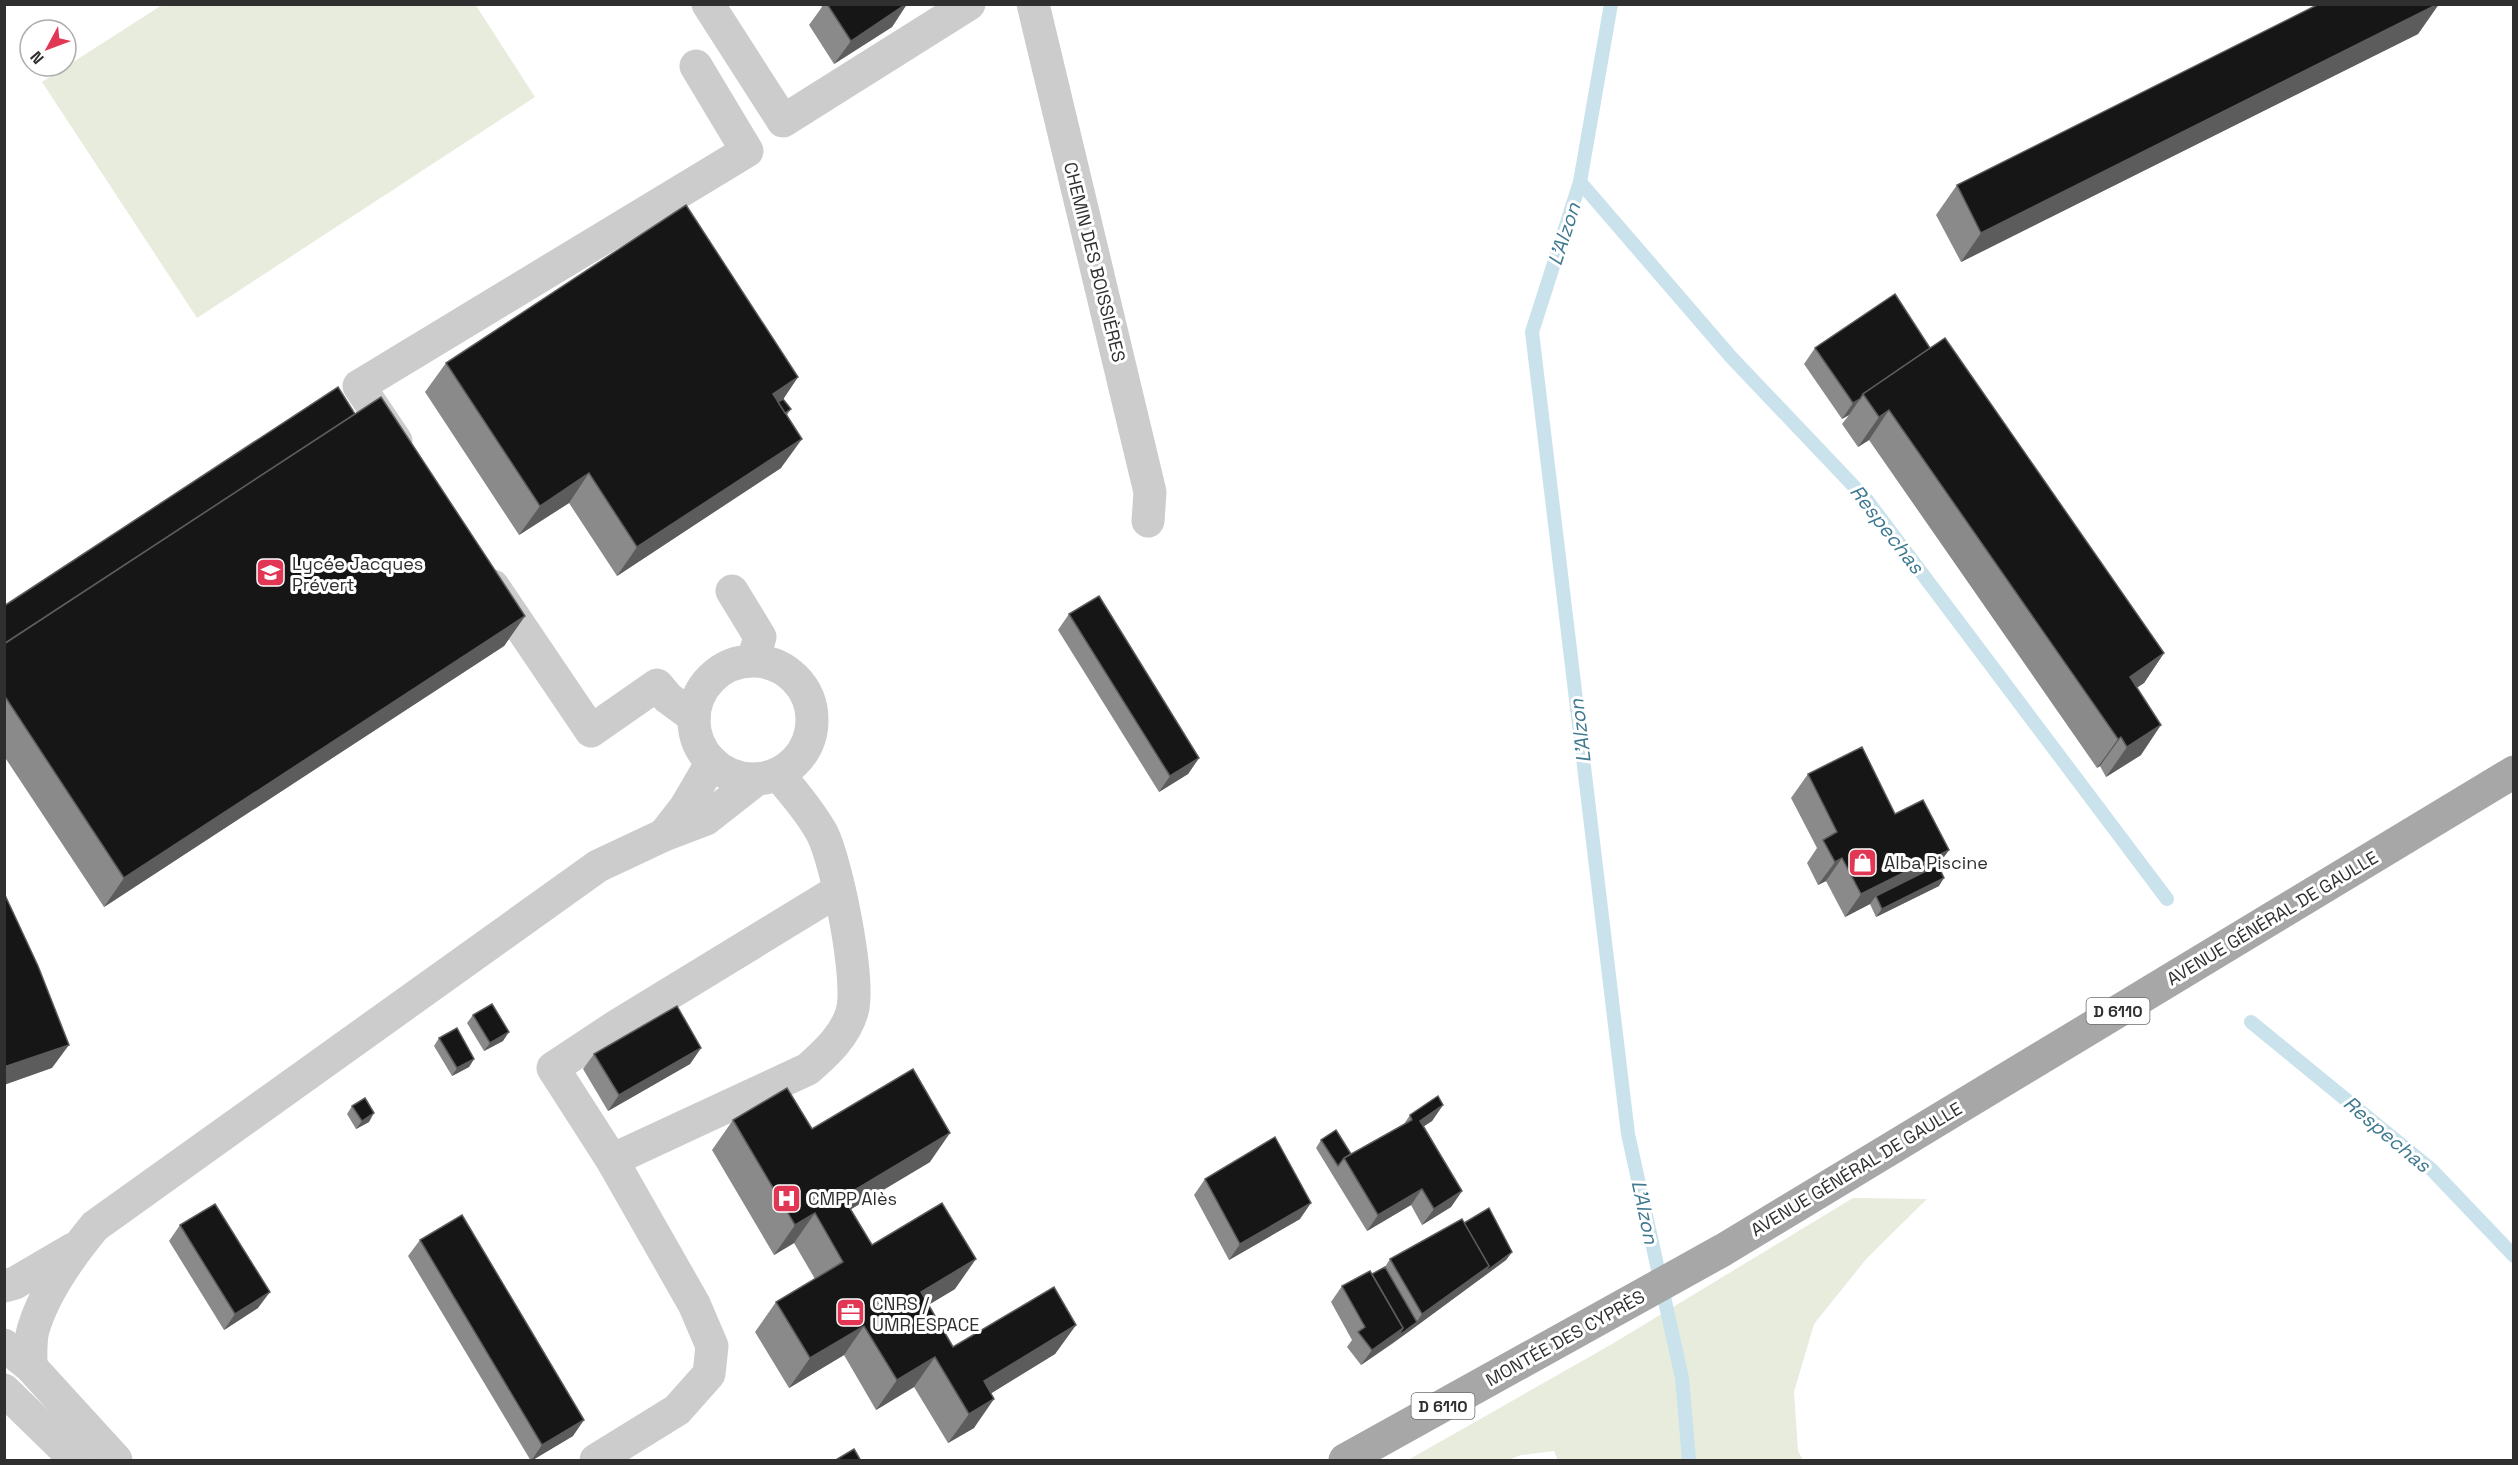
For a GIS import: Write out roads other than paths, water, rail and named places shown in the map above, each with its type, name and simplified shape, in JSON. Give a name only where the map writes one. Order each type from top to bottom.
[{"type":"main road","name":"AVENUE GÉNÉRAL DE GAULLE","points":[[1723,1250],[2514,772]]},
{"type":"main road","name":"MONTÉE DES CYPRÈS","points":[[1345,1461],[1723,1250]]},
{"type":"street","points":[[708,4],[783,122],[969,4]]},
{"type":"street","name":"CHEMIN DES BOISSIÈRES","points":[[1033,4],[1150,492],[1148,520]]},
{"type":"street","points":[[412,465],[359,386],[747,151],[696,66]]},
{"type":"street","points":[[478,564],[591,731],[657,685],[668,698],[694,717]]},
{"type":"street","points":[[732,591],[760,637],[753,660]]},
{"type":"street","points":[[31,1367],[32,1331],[52,1287],[95,1227],[598,866],[664,835],[706,819],[768,777],[795,763],[807,746],[813,727],[811,707],[804,688],[790,673],[772,664],[753,660],[735,663],[712,677],[697,699],[694,717],[695,734],[702,750],[712,762],[725,772],[740,778],[768,777],[822,834],[836,874],[852,961],[855,993],[852,1012],[844,1030],[828,1052],[808,1069],[612,1160]]},
{"type":"street","points":[[664,835],[690,800],[712,762]]},
{"type":"street","points":[[596,1461],[677,1410],[709,1374],[712,1346],[694,1304],[612,1160],[553,1068],[618,1025],[839,890]]},
{"type":"street","points":[[4,1286],[15,1283],[80,1245]]},
{"type":"street","points":[[4,1345],[31,1367],[116,1461]]},
{"type":"street","points":[[4,1390],[76,1461]]},
{"type":"waterway","name":"L'Alzon","points":[[1611,4],[1580,182],[1532,332],[1628,1134],[1682,1378],[1689,1460]]},
{"type":"waterway","name":"Respechas","points":[[1580,182],[1731,357],[1866,499],[2167,899]]},
{"type":"waterway","name":"Respechas","points":[[2251,1022],[2432,1170],[2514,1256]]},
{"type":"place","name":"Lycée Jacques Prévert","points":[[271,573]]},
{"type":"place","name":"Alba Piscine","points":[[1863,862]]},
{"type":"place","name":"CMPP Alès","points":[[787,1198]]},
{"type":"place","name":"CNRS / UMR ESPACE","points":[[851,1313]]}]
